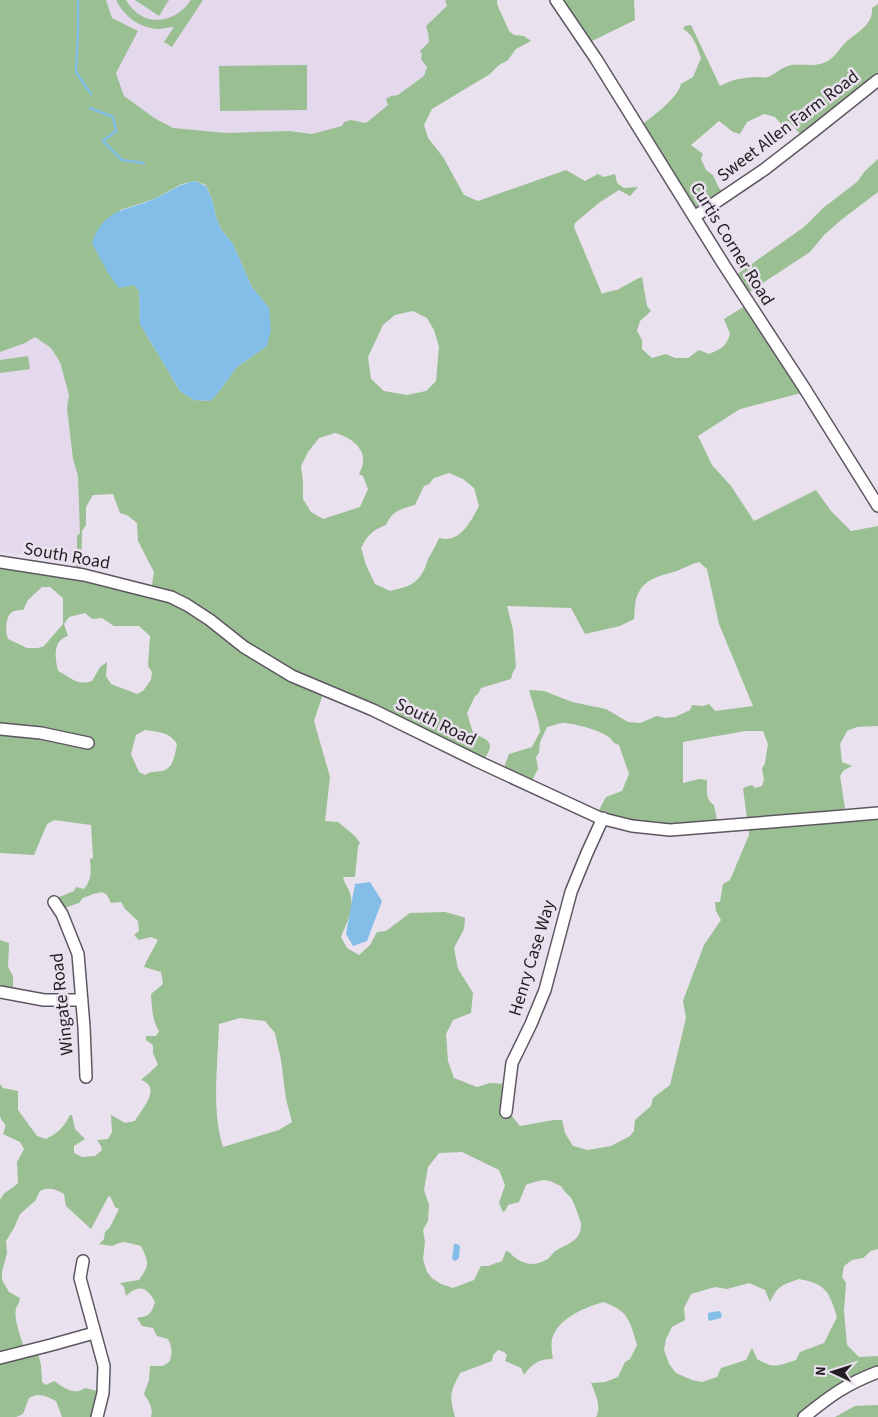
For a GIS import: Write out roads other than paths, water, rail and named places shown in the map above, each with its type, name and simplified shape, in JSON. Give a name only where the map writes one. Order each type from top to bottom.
[{"type":"street","name":"Curtis Corner Road","points":[[556,0],[601,67],[878,506]]},
{"type":"street","name":"Sweet Allen Farm Road","points":[[694,217],[814,131],[878,80]]},
{"type":"street","name":"South Road","points":[[0,562],[84,575],[171,597],[210,620],[244,648],[292,676],[373,710],[479,762],[603,818],[632,826],[670,830],[832,818],[878,812]]},
{"type":"street","points":[[0,729],[41,733],[88,743]]},
{"type":"street","name":"Henry Case Way","points":[[506,1112],[512,1063],[545,990],[571,892],[603,818]]},
{"type":"street","name":"Wingate Road","points":[[54,902],[62,914],[78,954],[86,1077]]},
{"type":"street","points":[[0,992],[44,1000],[82,1000]]},
{"type":"street","points":[[84,1261],[80,1278],[104,1366],[103,1394],[97,1417]]},
{"type":"street","points":[[0,1358],[94,1333]]},
{"type":"street","points":[[804,1417],[847,1385],[878,1372]]},
{"type":"water","points":[[195,181],[206,186],[221,229],[233,244],[252,287],[269,308],[271,330],[267,346],[237,367],[210,401],[194,400],[180,391],[140,324],[139,291],[134,285],[119,288],[108,273],[92,243],[97,231],[110,216]]},
{"type":"water","points":[[370,882],[382,901],[367,941],[353,946],[346,934],[355,884]]},
{"type":"water","points":[[454,1244],[460,1246],[459,1258],[455,1261],[452,1259]]},
{"type":"water","points":[[719,1311],[722,1314],[721,1318],[709,1321],[708,1313]]},
{"type":"waterway","points":[[78,0],[76,72],[91,94]]},
{"type":"waterway","points":[[90,108],[113,117],[116,131],[103,141],[122,160],[144,163]]}]
